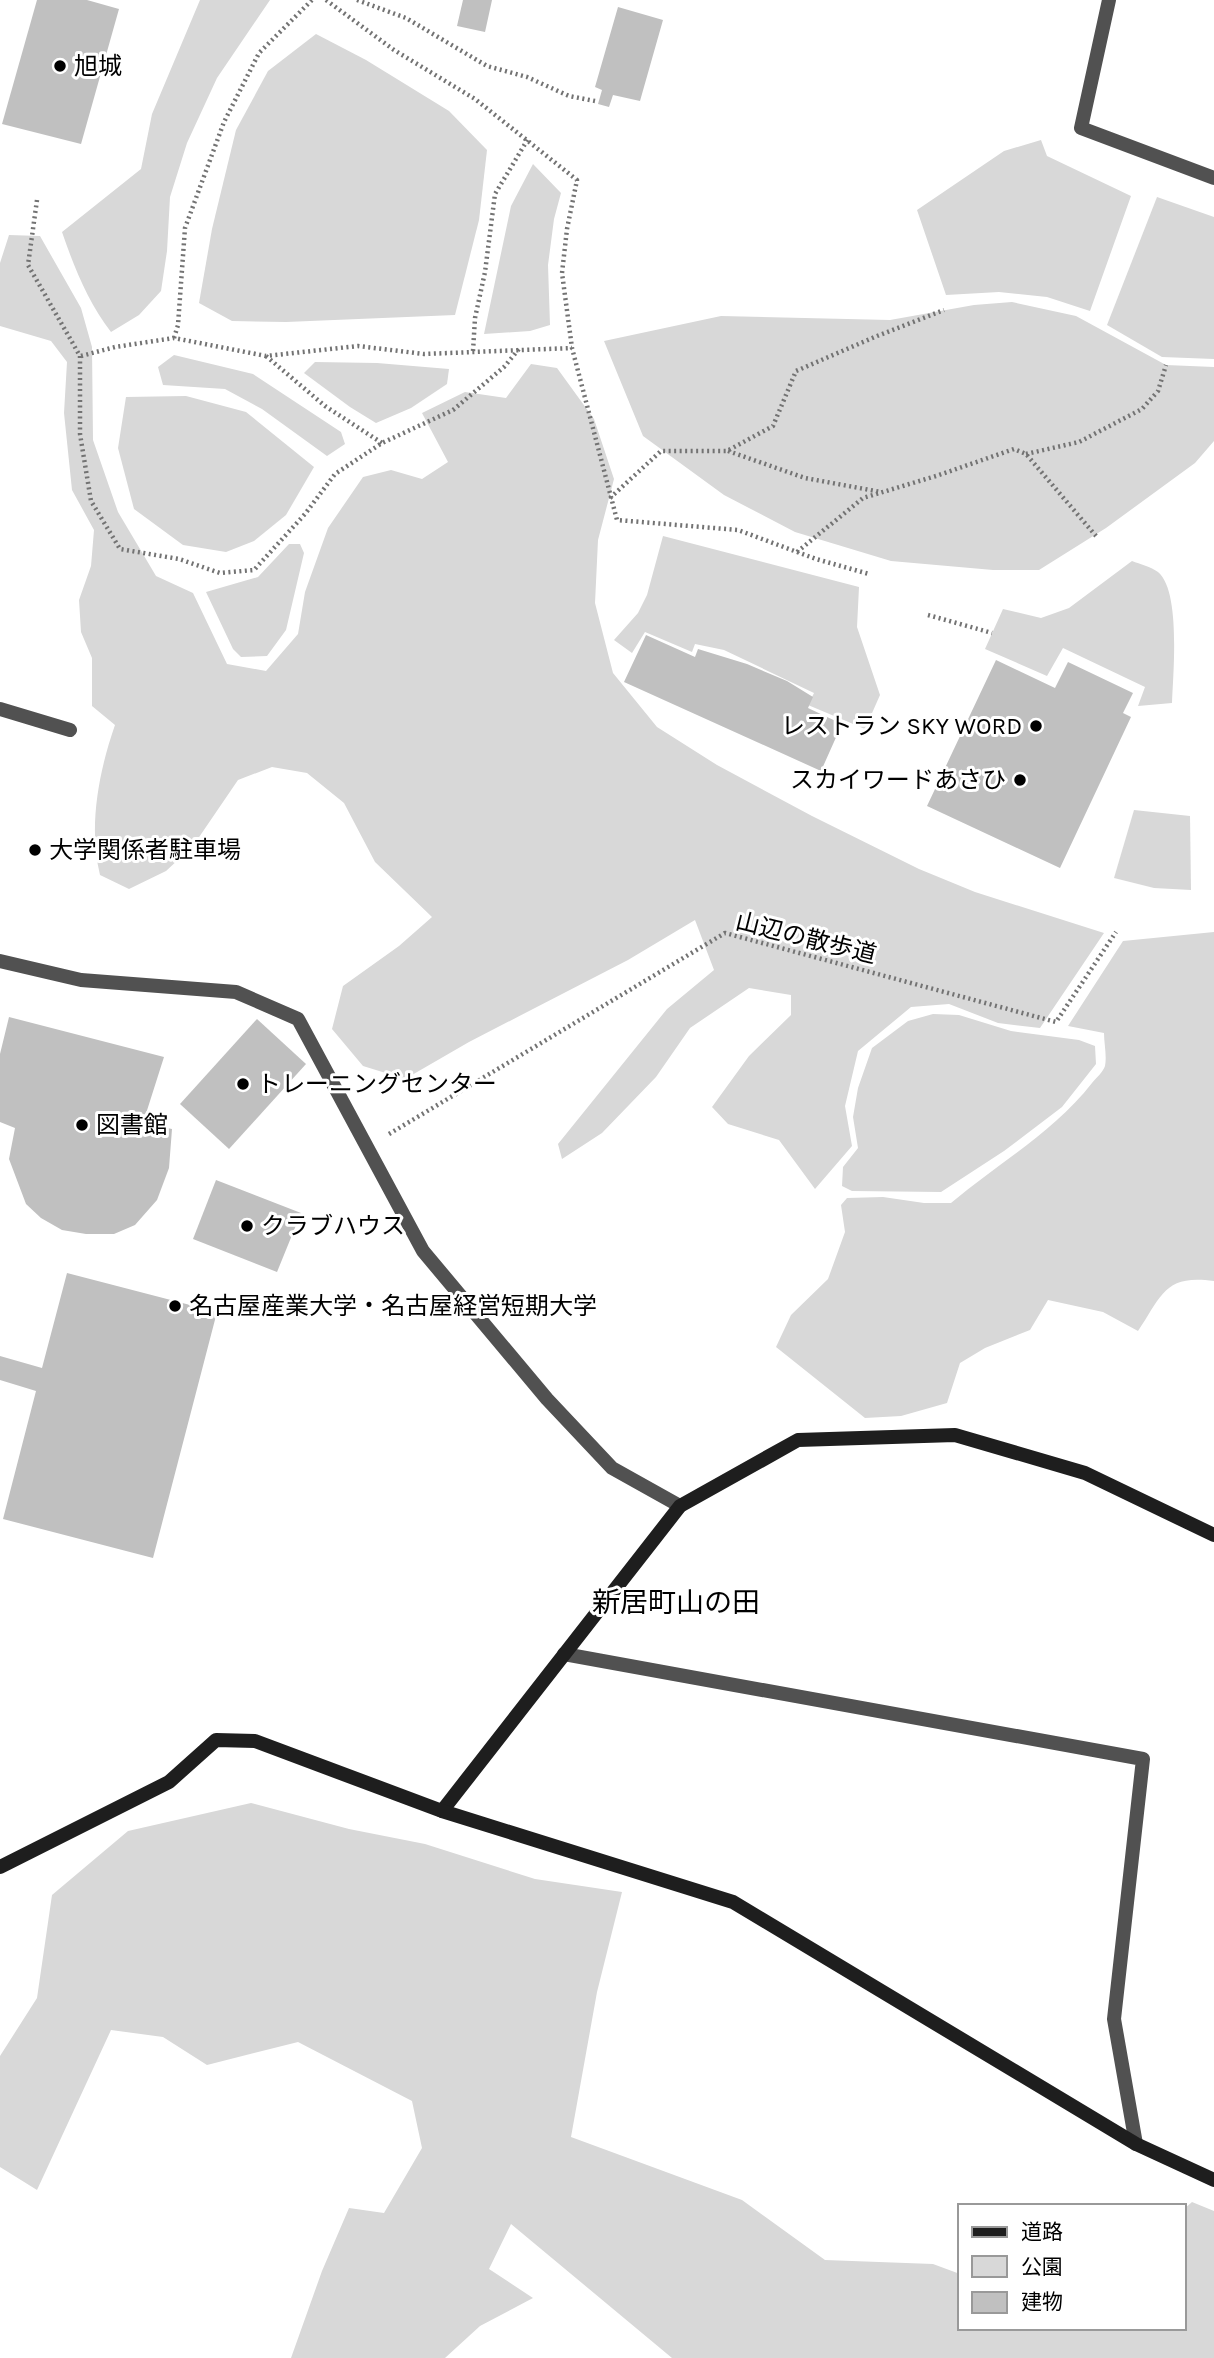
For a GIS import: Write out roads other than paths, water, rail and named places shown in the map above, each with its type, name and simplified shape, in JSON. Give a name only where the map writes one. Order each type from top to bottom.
[{"type":"street","points":[[1109,0],[1081,128],[1214,177]]},
{"type":"street","points":[[0,709],[70,730]]},
{"type":"street","points":[[0,961],[80,981],[236,992],[298,1019],[423,1251],[547,1399],[612,1468],[680,1506]]},
{"type":"street","points":[[442,1811],[680,1506],[798,1440],[956,1435],[1085,1473],[1214,1535]]},
{"type":"street","points":[[564,1654],[1143,1759],[1114,2019],[1136,2144]]},
{"type":"street","points":[[0,1867],[169,1782],[216,1740],[255,1741],[442,1811],[733,1902],[1136,2144],[1214,2180]]},
{"type":"place","name":"旭城","points":[[60,66]]},
{"type":"place","name":"レストラン SKY WORD","points":[[1036,726]]},
{"type":"place","name":"スカイワードあさひ","points":[[1020,780]]},
{"type":"place","name":"大学関係者駐車場","points":[[35,850]]},
{"type":"place","name":"トレーニングセンター","points":[[243,1084]]},
{"type":"place","name":"図書館","points":[[82,1125]]},
{"type":"place","name":"クラブハウス","points":[[247,1226]]},
{"type":"place","name":"名古屋産業大学・名古屋経営短期大学","points":[[175,1306]]},
{"type":"district","name":"新居町山の田","points":[[676,1602]]}]
